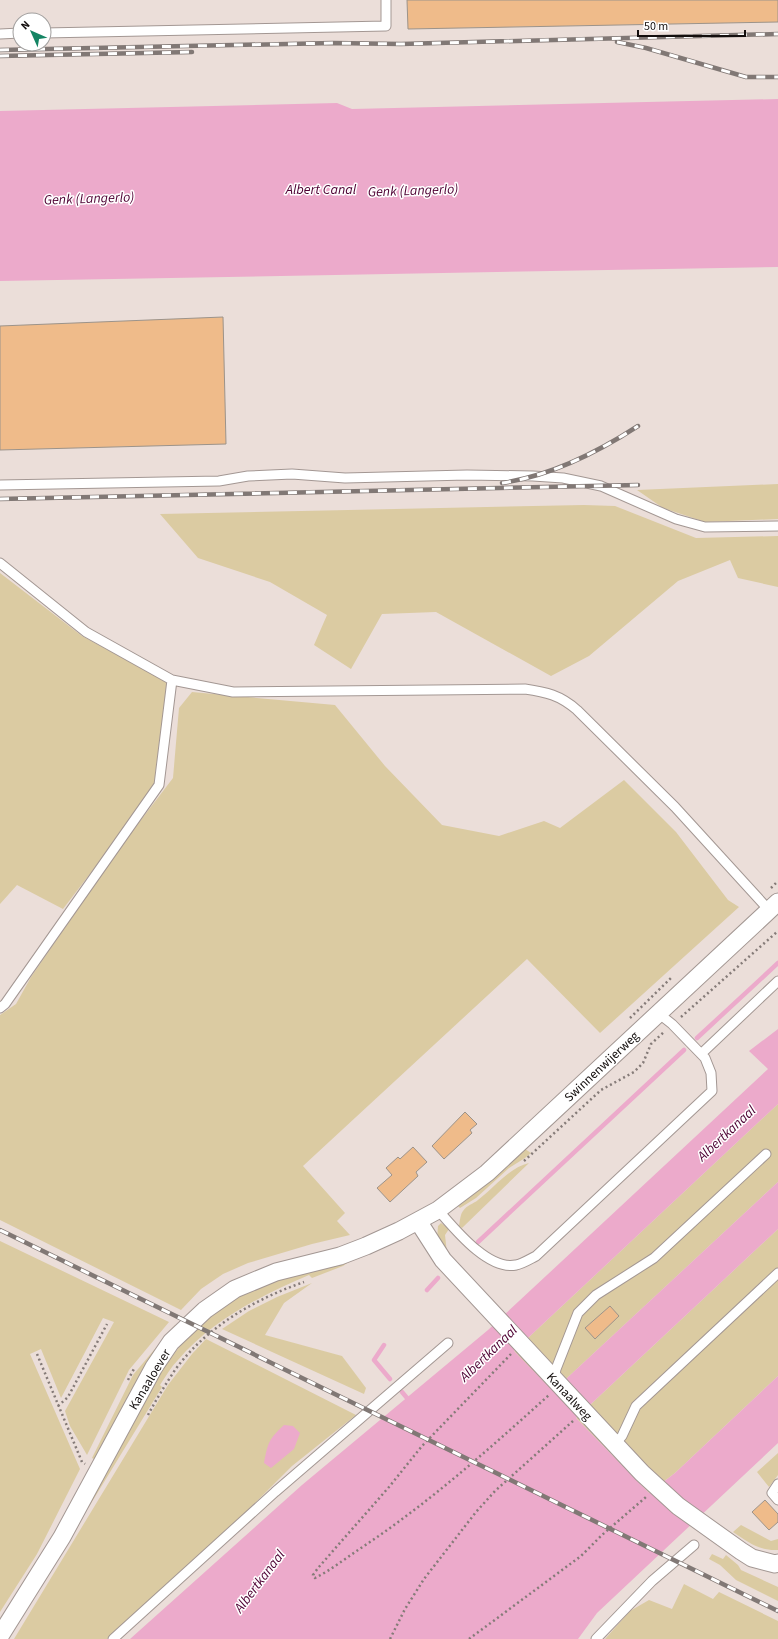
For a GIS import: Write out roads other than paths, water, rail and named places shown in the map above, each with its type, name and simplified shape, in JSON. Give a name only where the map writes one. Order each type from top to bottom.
[{"type":"street","name":"Swinnenwijerweg","points":[[418,1221],[438,1210],[487,1173],[774,906]]},
{"type":"street","name":"Kanaalweg","points":[[418,1221],[443,1260],[553,1385],[615,1444],[642,1473],[678,1506],[741,1551],[752,1558],[775,1564],[778,1563]]},
{"type":"street","name":"Kanaaloever","points":[[0,1636],[62,1537],[88,1469],[171,1342],[205,1310],[235,1289],[276,1272],[340,1256],[366,1246],[418,1221]]},
{"type":"lane","points":[[52,33],[386,26],[386,0]]},
{"type":"lane","points":[[0,34],[12,33]]},
{"type":"lane","points":[[0,485],[219,481],[248,476],[292,474],[346,478],[467,475],[533,476],[564,478],[601,486],[676,519],[705,527],[778,526]]},
{"type":"lane","points":[[0,563],[86,632],[172,680],[233,692],[525,689],[549,693],[567,701],[774,906]]},
{"type":"lane","points":[[0,1008],[5,1004],[159,785],[172,680]]},
{"type":"lane","points":[[701,1054],[778,981]]},
{"type":"lane","points":[[438,1210],[478,1252],[499,1264],[515,1265],[536,1256],[712,1091],[711,1073],[705,1058],[672,1024],[658,1013]]},
{"type":"lane","points":[[553,1385],[556,1369],[578,1312],[596,1295],[654,1258],[766,1154]]},
{"type":"lane","points":[[615,1444],[622,1436],[636,1406],[778,1273]]},
{"type":"lane","points":[[113,1639],[275,1492],[448,1343]]},
{"type":"lane","points":[[778,1484],[772,1493],[778,1500]]},
{"type":"lane","points":[[596,1639],[652,1581],[694,1544]]},
{"type":"water","name":"Albert Canal","points":[[778,99],[778,267],[0,281],[0,111],[337,103],[352,109]]},
{"type":"water","name":"Albertkanaal","points":[[778,1029],[778,1104],[514,1351],[553,1391],[778,1182],[778,1229],[576,1418],[649,1493],[675,1473],[778,1376],[778,1443],[597,1613],[578,1639],[130,1639],[302,1485],[488,1330],[768,1069],[749,1051]]},
{"type":"water","points":[[284,1425],[293,1426],[300,1433],[294,1449],[271,1468],[264,1463],[268,1445],[275,1434]]},
{"type":"waterway","points":[[697,1038],[778,963]]},
{"type":"waterway","points":[[478,1242],[684,1050]]},
{"type":"waterway","points":[[427,1290],[438,1278]]},
{"type":"waterway","points":[[384,1345],[374,1360],[390,1379]]},
{"type":"waterway","points":[[402,1392],[407,1398]]},
{"type":"railway","points":[[0,50],[333,43],[401,44],[778,34]]},
{"type":"railway","points":[[617,42],[646,48],[746,77],[778,77]]},
{"type":"railway","points":[[0,56],[192,52]]},
{"type":"railway","points":[[502,483],[538,475],[573,462],[607,445],[638,426]]},
{"type":"railway","points":[[0,499],[638,485]]},
{"type":"railway","points":[[0,1230],[778,1611]]},
{"type":"water label","name":"Genk (Langerlo)","points":[[413,190]]},
{"type":"water label","name":"Genk (Langerlo)","points":[[89,198]]}]
